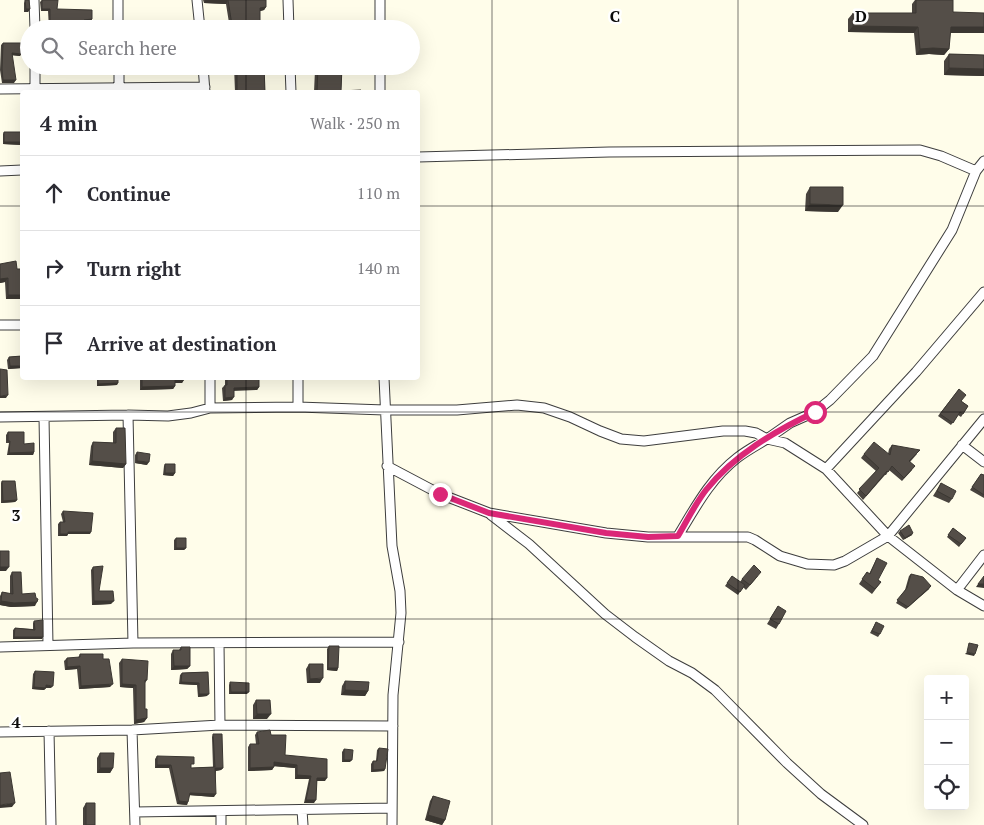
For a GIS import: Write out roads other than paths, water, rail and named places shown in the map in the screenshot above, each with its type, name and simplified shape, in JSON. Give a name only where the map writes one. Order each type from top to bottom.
[{"type":"street","points":[[34,0],[35,20]]},
{"type":"street","points":[[118,0],[118,20]]},
{"type":"street","points":[[197,0],[199,20]]},
{"type":"street","points":[[288,0],[289,20]]},
{"type":"street","points":[[380,0],[380,20]]},
{"type":"street","points":[[35,75],[35,89]]},
{"type":"street","points":[[118,75],[119,88]]},
{"type":"street","points":[[0,89],[119,88],[205,90],[204,75]]},
{"type":"street","points":[[290,75],[291,90]]},
{"type":"street","points":[[380,75],[380,90]]},
{"type":"street","points":[[420,157],[609,152],[920,150],[941,156],[976,171]]},
{"type":"street","points":[[678,536],[705,491],[737,458],[790,423],[815,412],[830,400],[873,356],[952,230],[976,171],[984,161]]},
{"type":"street","points":[[0,171],[20,170]]},
{"type":"street","points":[[826,469],[916,372],[984,292]]},
{"type":"street","points":[[0,325],[20,324]]},
{"type":"street","points":[[210,380],[210,408]]},
{"type":"street","points":[[298,380],[298,406]]},
{"type":"street","points":[[384,380],[392,546],[400,591],[401,613],[393,695],[392,825]]},
{"type":"street","points":[[0,417],[168,416],[210,408],[298,406],[385,410],[457,410],[517,405],[544,408],[570,417],[621,440],[644,441],[723,431],[756,433],[767,439],[785,443],[826,469],[888,536],[956,590],[984,606]]},
{"type":"street","points":[[128,415],[133,643]]},
{"type":"street","points":[[44,417],[48,645]]},
{"type":"street","points":[[387,466],[440,494],[489,513],[606,533],[648,537],[748,538],[755,540],[780,556],[820,565],[840,564],[888,536],[984,419]]},
{"type":"street","points":[[962,444],[984,462]]},
{"type":"street","points":[[489,513],[534,549],[605,614],[642,642],[692,673],[715,690],[820,794],[863,825]]},
{"type":"street","points":[[956,590],[984,555]]},
{"type":"street","points":[[0,647],[133,643],[399,642]]},
{"type":"street","points":[[219,643],[220,725]]},
{"type":"street","points":[[0,732],[132,730],[220,725],[393,726]]},
{"type":"street","points":[[132,730],[135,825]]},
{"type":"street","points":[[49,731],[51,825]]},
{"type":"street","points":[[135,812],[392,808]]},
{"type":"street","points":[[302,810],[303,825]]},
{"type":"street","points":[[221,812],[221,825]]}]
